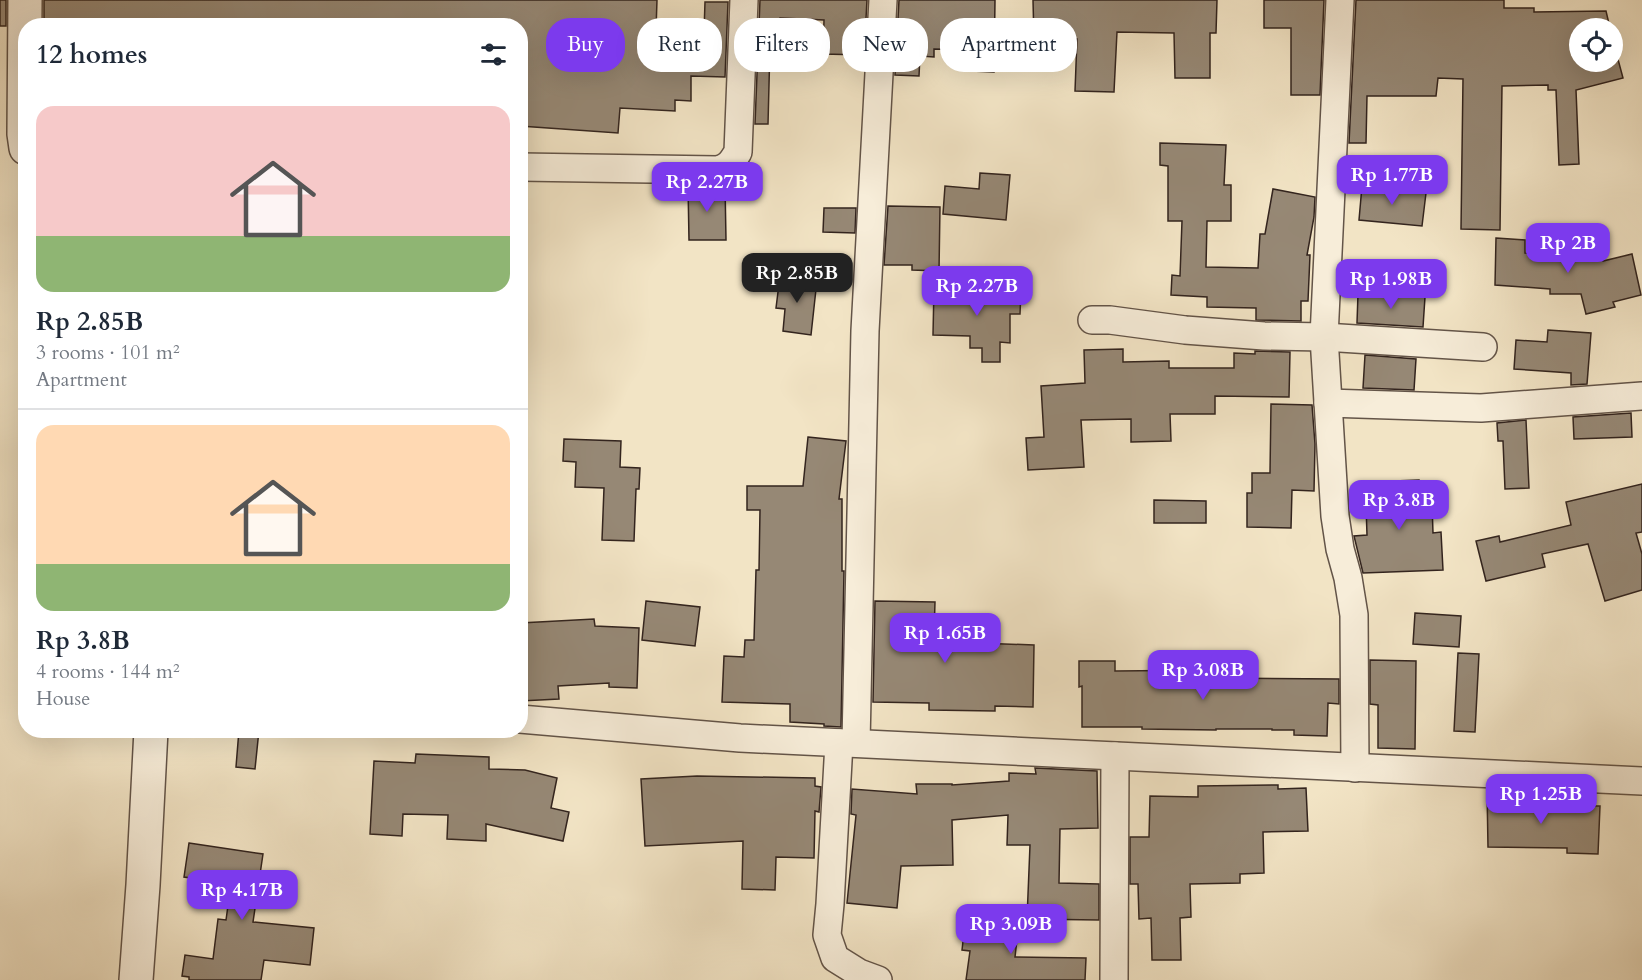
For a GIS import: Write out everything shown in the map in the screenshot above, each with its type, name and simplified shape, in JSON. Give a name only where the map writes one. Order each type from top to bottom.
[{"type":"street","points":[[25,0],[25,18]]},
{"type":"street","points":[[528,167],[717,170],[726,168],[733,162],[738,152],[744,0]]},
{"type":"street","points":[[878,980],[859,973],[835,958],[827,935],[847,743],[865,332],[883,0]]},
{"type":"street","points":[[1340,0],[1324,337],[1335,516],[1354,615],[1355,768]]},
{"type":"street","points":[[1092,320],[1264,336],[1324,337],[1484,347]]},
{"type":"street","points":[[1328,403],[1481,408],[1642,396]]},
{"type":"street","points":[[528,720],[740,738],[1642,781]]},
{"type":"street","points":[[136,980],[151,738]]},
{"type":"street","points":[[1114,980],[1115,756]]},
{"type":"building","points":[[0,0],[6,0],[6,26],[0,26]]},
{"type":"building","points":[[44,0],[657,0],[656,18],[637,18],[637,72],[722,72],[722,18],[704,18],[705,2],[728,2],[725,77],[691,76],[691,101],[675,100],[675,111],[620,108],[618,133],[528,127],[528,18],[44,18]]},
{"type":"building","points":[[760,0],[867,0],[866,18],[842,18],[842,54],[830,54],[830,18],[759,18]]},
{"type":"building","points":[[899,0],[995,0],[995,18],[940,18],[940,49],[934,49],[934,57],[928,57],[928,18],[898,18]]},
{"type":"building","points":[[1033,0],[1217,0],[1216,33],[1210,33],[1210,78],[1175,78],[1174,33],[1117,32],[1114,92],[1075,91],[1077,18],[1033,18]]},
{"type":"building","points":[[1264,0],[1324,0],[1320,95],[1291,95],[1291,28],[1264,28]]},
{"type":"building","points":[[1356,0],[1504,0],[1504,8],[1534,8],[1534,12],[1606,11],[1608,18],[1569,18],[1569,72],[1621,72],[1623,78],[1576,90],[1579,164],[1559,165],[1556,90],[1548,90],[1548,85],[1502,86],[1500,230],[1461,229],[1463,79],[1438,78],[1436,96],[1367,96],[1366,143],[1349,143]]},
{"type":"building","points":[[757,72],[769,72],[768,124],[755,124]]},
{"type":"building","points":[[895,72],[919,72],[919,76],[895,75]]},
{"type":"building","points":[[1160,143],[1226,145],[1224,185],[1231,185],[1231,221],[1207,221],[1206,267],[1258,268],[1260,234],[1265,234],[1273,189],[1315,197],[1307,255],[1310,255],[1308,301],[1301,301],[1301,321],[1256,320],[1256,308],[1207,307],[1207,297],[1171,295],[1172,275],[1180,276],[1182,221],[1168,221],[1168,166],[1160,165]]},
{"type":"building","points":[[980,173],[1010,175],[1006,220],[943,214],[945,186],[979,189]]},
{"type":"building","points":[[725,184],[726,240],[689,240],[688,185]]},
{"type":"building","points":[[1362,186],[1426,193],[1422,226],[1359,220]]},
{"type":"building","points":[[888,206],[940,207],[939,271],[912,270],[912,265],[884,265]]},
{"type":"building","points":[[824,208],[856,208],[855,233],[823,232]]},
{"type":"building","points":[[1496,238],[1525,240],[1525,253],[1570,257],[1600,249],[1603,261],[1632,254],[1641,295],[1613,302],[1615,307],[1586,314],[1581,294],[1550,294],[1550,289],[1495,285]]},
{"type":"building","points":[[780,276],[817,280],[811,335],[783,331],[785,309],[776,308]]},
{"type":"building","points":[[934,288],[1021,290],[1020,314],[1010,314],[1010,343],[1000,342],[1000,362],[982,362],[982,348],[970,348],[970,336],[933,335]]},
{"type":"building","points":[[1358,294],[1425,297],[1423,327],[1357,323]]},
{"type":"building","points":[[1548,330],[1591,333],[1587,384],[1571,385],[1571,373],[1514,369],[1516,340],[1547,342]]},
{"type":"building","points":[[1123,349],[1123,362],[1169,361],[1169,368],[1234,368],[1234,353],[1290,352],[1289,397],[1215,396],[1215,414],[1170,414],[1171,441],[1131,442],[1131,419],[1081,420],[1084,467],[1028,470],[1026,438],[1044,437],[1041,386],[1085,383],[1084,350]]},
{"type":"building","points":[[1365,355],[1416,359],[1414,390],[1363,388]]},
{"type":"building","points":[[1271,404],[1312,405],[1315,444],[1314,491],[1292,490],[1291,528],[1247,527],[1247,493],[1252,493],[1252,473],[1270,473]]},
{"type":"building","points":[[1631,413],[1632,437],[1574,439],[1573,417]]},
{"type":"building","points":[[1526,420],[1529,488],[1505,489],[1503,441],[1498,441],[1497,423]]},
{"type":"building","points":[[808,437],[846,441],[839,499],[842,499],[842,571],[844,571],[841,727],[790,722],[790,704],[722,702],[724,656],[744,657],[745,640],[754,640],[760,510],[747,510],[747,486],[803,486]]},
{"type":"building","points":[[564,439],[621,441],[620,467],[640,468],[639,489],[636,489],[634,541],[602,540],[604,488],[575,487],[576,462],[563,461]]},
{"type":"building","points":[[1419,480],[1420,504],[1432,503],[1433,533],[1441,532],[1443,570],[1363,573],[1354,536],[1367,535],[1368,482]]},
{"type":"building","points":[[1642,484],[1642,532],[1636,533],[1642,554],[1642,590],[1605,601],[1588,544],[1542,554],[1545,567],[1486,581],[1476,541],[1499,536],[1500,542],[1571,525],[1566,502]]},
{"type":"building","points":[[1154,500],[1206,501],[1206,523],[1154,523]]},
{"type":"building","points":[[646,601],[700,607],[695,646],[642,640]]},
{"type":"building","points":[[875,601],[935,602],[934,635],[977,636],[977,643],[1034,645],[1033,707],[995,706],[995,711],[929,710],[929,703],[873,702]]},
{"type":"building","points":[[1415,613],[1461,616],[1459,647],[1413,644]]},
{"type":"building","points":[[594,619],[595,626],[639,628],[637,688],[609,687],[609,683],[558,686],[559,699],[528,701],[528,623]]},
{"type":"building","points":[[1458,653],[1479,654],[1475,732],[1454,731]]},
{"type":"building","points":[[1370,660],[1416,661],[1415,749],[1378,748],[1378,705],[1370,704]]},
{"type":"building","points":[[1079,661],[1115,661],[1115,671],[1216,670],[1216,678],[1339,679],[1339,704],[1328,703],[1327,736],[1294,735],[1294,730],[1272,729],[1082,727],[1082,686],[1079,687]]},
{"type":"building","points":[[238,738],[258,738],[255,769],[236,767]]},
{"type":"building","points":[[416,754],[489,757],[489,769],[525,770],[557,778],[551,808],[569,812],[563,841],[486,824],[486,841],[447,839],[448,815],[403,814],[402,836],[370,834],[374,761],[415,763]]},
{"type":"building","points":[[1035,768],[1097,771],[1098,828],[1060,829],[1059,883],[1099,884],[1099,920],[1027,919],[1030,845],[1007,845],[1008,815],[952,820],[953,865],[901,866],[897,908],[847,903],[856,815],[851,814],[852,789],[917,794],[916,784],[952,785],[1009,781],[1009,773],[1036,774]]},
{"type":"building","points":[[697,776],[815,778],[815,786],[821,787],[819,812],[815,811],[814,858],[776,857],[775,890],[742,889],[743,841],[645,846],[641,779]]},
{"type":"building","points":[[1278,785],[1278,789],[1306,788],[1308,831],[1263,832],[1264,873],[1240,874],[1240,883],[1190,884],[1191,917],[1180,918],[1181,960],[1152,960],[1151,918],[1139,919],[1138,884],[1130,884],[1130,837],[1149,837],[1150,796],[1198,797],[1198,786]]},
{"type":"building","points":[[1487,789],[1519,791],[1519,810],[1568,811],[1568,806],[1600,806],[1598,854],[1567,853],[1567,848],[1488,847]]},
{"type":"building","points":[[189,843],[263,854],[253,922],[314,928],[310,965],[264,960],[261,980],[189,980],[189,977],[182,976],[185,955],[213,959],[218,919],[226,920],[231,884],[184,877]]},
{"type":"building","points":[[966,916],[1019,922],[1015,957],[1086,958],[1085,980],[966,980],[970,951],[962,950]]}]
